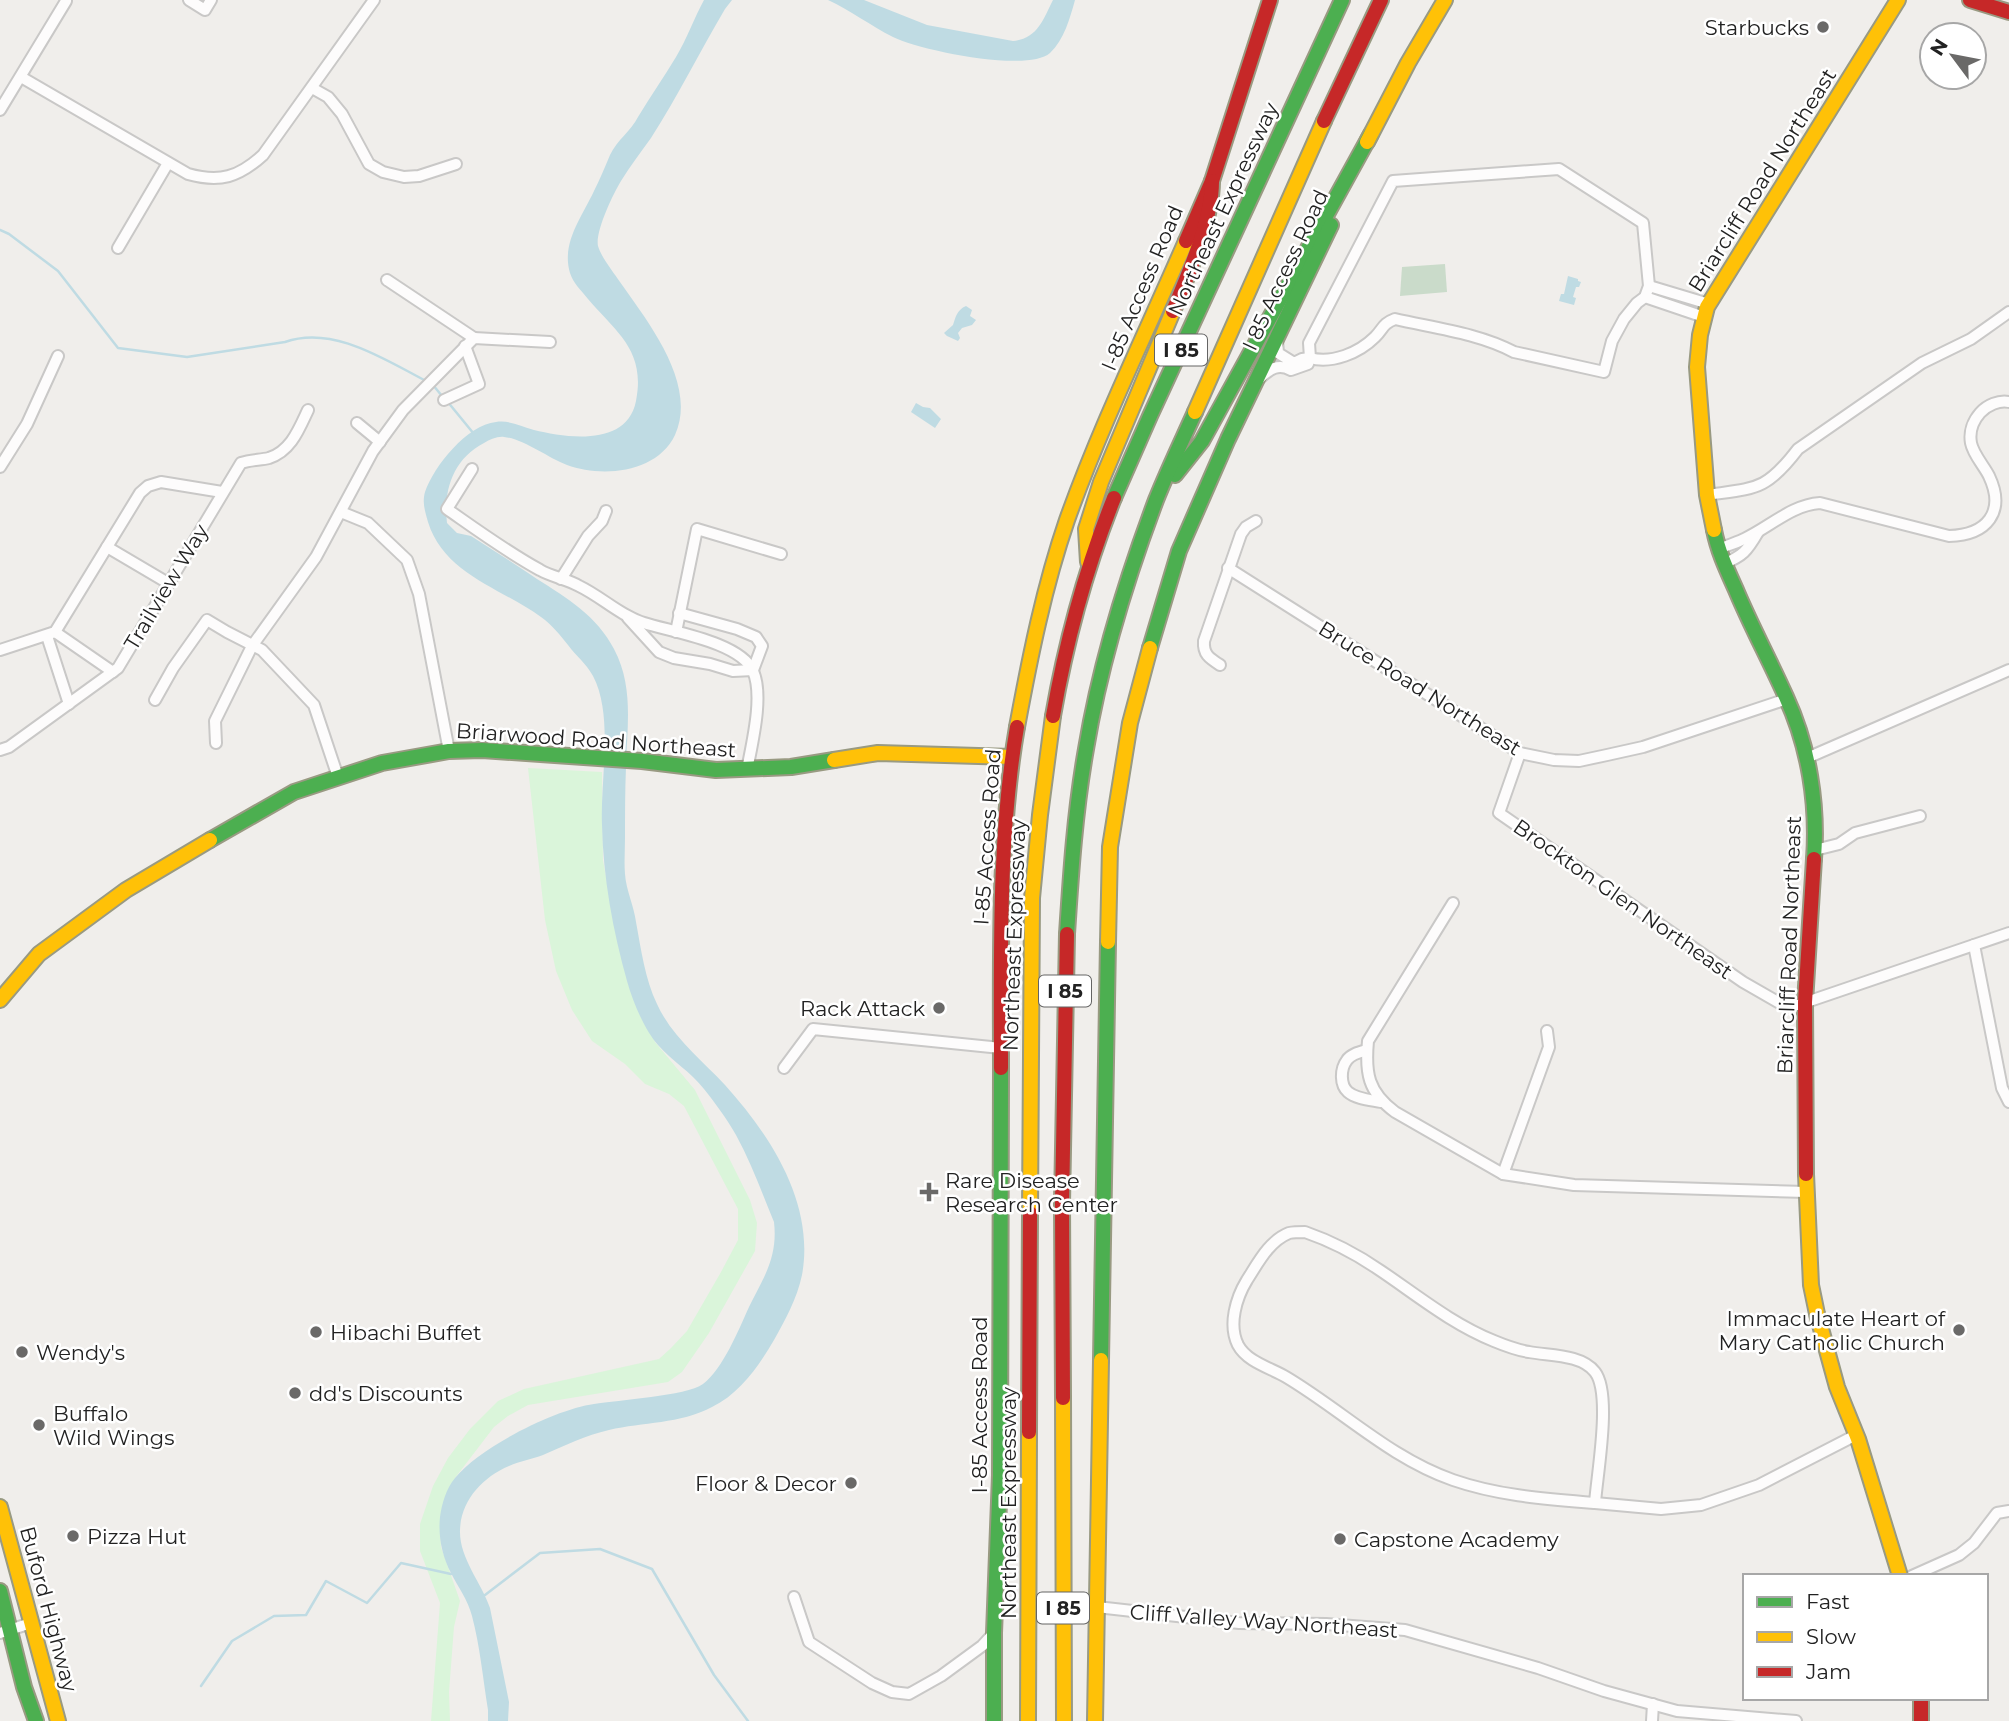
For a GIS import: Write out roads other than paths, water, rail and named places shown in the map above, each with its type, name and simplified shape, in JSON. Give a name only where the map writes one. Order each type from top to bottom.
[{"type":"main road","name":"I-85 Access Road","points":[[994,1721],[994,1633],[1000,1475],[1001,970],[1004,864],[1012,757],[1032,646],[1067,521],[1096,447],[1212,181],[1270,0]]},
{"type":"main road","name":"Northeast Expressway","points":[[1028,1721],[1032,898],[1047,750],[1062,674],[1088,570],[1137,444],[1342,0]]},
{"type":"main road","name":"I 85","points":[[1064,1721],[1062,1203],[1066,945],[1073,840],[1086,748],[1104,665],[1129,578],[1157,498],[1381,0]]},
{"type":"main road","points":[[1157,498],[1202,442],[1445,0]]},
{"type":"main road","name":"Briarcliff Road Northeast","points":[[1898,0],[1707,311],[1700,335],[1697,367],[1707,495],[1718,549],[1756,637],[1787,699],[1807,758],[1815,813],[1805,1002],[1806,1192],[1811,1285],[1837,1387],[1856,1435],[1899,1574]]},
{"type":"main road","points":[[1970,0],[2009,12]]},
{"type":"main road","name":"I 85 Access Road","points":[[1097,1607],[1110,848],[1130,723],[1179,551],[1236,422],[1320,249],[1371,134]]},
{"type":"main road","points":[[1088,570],[1086,529],[1101,482],[1187,277],[1212,201],[1212,181]]},
{"type":"main road","name":"Briarwood Road Northeast","points":[[0,1000],[39,954],[126,890],[294,792],[401,758],[449,751],[482,750],[642,761],[716,770],[747,770],[791,767],[878,753],[1012,757]]},
{"type":"main road","name":"Buford Highway","points":[[0,1507],[58,1721]]},
{"type":"main road","name":"Buford Highway","points":[[0,1591],[5,1632],[36,1721]]},
{"type":"main road","points":[[1095,1721],[1097,1607]]},
{"type":"main road","points":[[1921,1700],[1921,1721]]},
{"type":"street","points":[[189,0],[205,10],[211,0]]},
{"type":"street","points":[[21,77],[188,174],[205,179],[228,176],[249,168],[263,155],[374,0]]},
{"type":"street","points":[[0,110],[66,1]]},
{"type":"street","points":[[312,88],[328,97],[342,114],[369,164],[383,172],[404,177],[419,176],[456,164]]},
{"type":"street","points":[[118,248],[167,163]]},
{"type":"street","points":[[1277,337],[1278,354],[1291,370],[1308,364],[1309,343],[1393,181],[1559,169],[1643,223],[1649,286],[1645,298],[1624,319],[1612,341],[1604,372],[1514,352],[1470,336],[1395,319],[1385,323],[1376,337],[1355,352],[1323,362],[1310,358]]},
{"type":"street","points":[[387,280],[474,338],[550,342]]},
{"type":"street","points":[[1649,286],[1670,292],[1707,311]]},
{"type":"street","points":[[1666,304],[1670,292]]},
{"type":"street","points":[[1645,298],[1707,311]]},
{"type":"street","points":[[1707,495],[1753,489],[1768,482],[1798,449],[1922,363],[1971,339],[2009,312]]},
{"type":"street","points":[[216,743],[215,721],[252,646],[316,557],[373,451],[403,410],[474,338]]},
{"type":"street","points":[[444,400],[479,384],[465,346]]},
{"type":"street","points":[[0,467],[27,424],[58,356]]},
{"type":"street","points":[[1255,383],[1271,368],[1286,363]]},
{"type":"street","points":[[1718,549],[1744,539],[1808,504],[1820,503],[1950,536],[1964,536],[1981,528],[1990,521],[1997,505],[1991,479],[1971,443],[1972,423],[1991,405],[2009,402]]},
{"type":"street","name":"Trailview Way","points":[[0,750],[9,747],[118,668],[241,463],[273,457],[282,452],[290,444],[308,410]]},
{"type":"street","points":[[357,423],[380,442]]},
{"type":"street","points":[[472,469],[447,509],[505,550],[543,572],[580,586],[627,617],[659,652],[733,671],[753,670]]},
{"type":"street","points":[[0,650],[51,634],[140,493],[148,486],[161,482],[222,492]]},
{"type":"street","points":[[561,579],[587,536],[602,521],[606,511]]},
{"type":"street","points":[[341,512],[368,523],[407,559],[419,594],[449,751]]},
{"type":"street","points":[[1220,665],[1207,656],[1203,649],[1204,641],[1241,534],[1256,521]]},
{"type":"street","points":[[676,632],[697,529],[781,554]]},
{"type":"street","points":[[1723,564],[1747,551],[1759,530]]},
{"type":"street","points":[[107,547],[168,583]]},
{"type":"street","name":"Bruce Road Northeast","points":[[1228,568],[1520,754],[1578,761],[1643,747],[1787,699]]},
{"type":"street","points":[[679,613],[756,637],[762,646],[753,670]]},
{"type":"street","points":[[627,617],[714,642],[741,656],[753,670],[758,698],[747,770]]},
{"type":"street","points":[[155,700],[173,668],[207,620],[262,650],[314,705],[338,776]]},
{"type":"street","points":[[51,634],[113,672]]},
{"type":"street","points":[[51,634],[69,704]]},
{"type":"street","points":[[1807,758],[2009,670]]},
{"type":"street","name":"Brockton Glen Northeast","points":[[1520,754],[1499,813],[1743,982],[1783,1004],[1790,1006],[1805,1002]]},
{"type":"street","points":[[1815,850],[1839,844],[1856,833],[1920,816]]},
{"type":"street","points":[[1381,1102],[1366,1067],[1368,1041],[1453,903]]},
{"type":"street","points":[[1805,1002],[2009,933]]},
{"type":"street","points":[[1975,944],[2001,1088],[2009,1102]]},
{"type":"street","points":[[784,1068],[813,1029],[1001,1048]]},
{"type":"street","points":[[1503,1174],[1549,1047],[1547,1031]]},
{"type":"street","points":[[1367,1050],[1346,1060],[1342,1085],[1349,1094],[1381,1102],[1503,1174],[1574,1185],[1806,1192]]},
{"type":"street","points":[[1595,1503],[1604,1403],[1601,1385],[1594,1371],[1582,1363],[1564,1357],[1510,1348],[1484,1337],[1443,1315],[1378,1269],[1322,1238],[1305,1232],[1290,1233],[1270,1246],[1245,1283],[1235,1311],[1233,1331],[1240,1348],[1253,1360],[1287,1378],[1410,1461],[1454,1480],[1518,1496],[1595,1503],[1661,1509],[1701,1505],[1759,1485],[1856,1435]]},
{"type":"street","points":[[1916,1574],[1959,1555],[1974,1543],[1997,1513],[2009,1511]]},
{"type":"street","points":[[794,1597],[809,1643],[872,1683],[892,1692],[909,1695],[941,1676],[982,1646],[994,1633]]},
{"type":"street","name":"Cliff Valley Way Northeast","points":[[1097,1607],[1238,1623],[1326,1624],[1405,1630],[1677,1711],[1796,1721]]},
{"type":"street","points":[[5,1632],[31,1623]]},
{"type":"street","points":[[1652,1721],[1653,1704]]},
{"type":"water","points":[[704,0],[732,0],[661,122],[618,187],[605,213],[598,240],[598,246],[608,265],[667,354],[680,395],[680,415],[675,435],[667,448],[655,458],[642,465],[612,471],[581,469],[567,465],[512,438],[491,440],[473,450],[458,467],[449,488],[446,511],[447,523],[457,533],[471,536],[570,601],[590,617],[614,649],[624,678],[628,707],[625,874],[649,984],[663,1016],[671,1027],[742,1105],[786,1172],[802,1223],[802,1275],[790,1309],[768,1350],[748,1378],[722,1401],[687,1417],[609,1430],[509,1466],[482,1483],[469,1499],[461,1519],[461,1540],[467,1560],[490,1608],[509,1702],[508,1721],[488,1721],[472,1616],[441,1546],[440,1517],[449,1487],[467,1466],[482,1454],[540,1421],[578,1407],[682,1392],[703,1384],[717,1369],[730,1348],[765,1276],[774,1246],[774,1222],[736,1135],[699,1083],[653,1039],[639,1015],[629,989],[617,943],[607,884],[602,825],[605,729],[599,692],[593,676],[545,620],[476,578],[447,555],[428,522],[424,503],[429,482],[444,459],[463,439],[485,425],[506,422],[547,433],[594,436],[621,426],[630,416],[636,401],[638,383],[633,355],[618,332],[573,280],[568,251],[574,230],[610,155],[635,122],[676,57]]},
{"type":"water","points":[[828,0],[864,0],[927,25],[1013,41],[1028,37],[1034,32],[1053,0],[1075,0],[1066,28],[1055,48],[1038,59],[1019,61],[948,53],[906,42]]},
{"type":"water","points":[[1568,276],[1581,282],[1579,287],[1576,287],[1574,305],[1559,301],[1561,294],[1564,294]]},
{"type":"water","points":[[966,306],[972,310],[970,316],[976,320],[972,325],[962,328],[958,333],[958,341],[944,333],[953,325],[959,311]]},
{"type":"water","points":[[916,403],[930,408],[941,419],[935,428],[911,412]]},
{"type":"waterway","points":[[0,230],[58,271],[118,348],[187,357],[303,338],[322,338],[359,347],[428,382]]},
{"type":"waterway","points":[[433,385],[442,396]]},
{"type":"waterway","points":[[447,401],[474,434]]},
{"type":"waterway","points":[[485,1595],[540,1553],[600,1549],[652,1569],[714,1675],[748,1721]]},
{"type":"waterway","points":[[201,1686],[232,1641],[274,1616],[306,1615],[326,1581],[367,1603],[401,1563],[451,1574]]},
{"type":"place","name":"Starbucks","points":[[1823,27]]},
{"type":"place","name":"Rack Attack","points":[[939,1008]]},
{"type":"place","name":"Rare Disease Research Center","points":[[929,1192]]},
{"type":"place","name":"Immaculate Heart of Mary Catholic Church","points":[[1959,1330]]},
{"type":"place","name":"Hibachi Buffet","points":[[316,1332]]},
{"type":"place","name":"Wendy's","points":[[22,1352]]},
{"type":"place","name":"dd's Discounts","points":[[295,1393]]},
{"type":"place","name":"Buffalo Wild Wings","points":[[39,1425]]},
{"type":"place","name":"Floor & Decor","points":[[851,1483]]},
{"type":"place","name":"Pizza Hut","points":[[73,1536]]},
{"type":"place","name":"Capstone Academy","points":[[1340,1539]]}]
